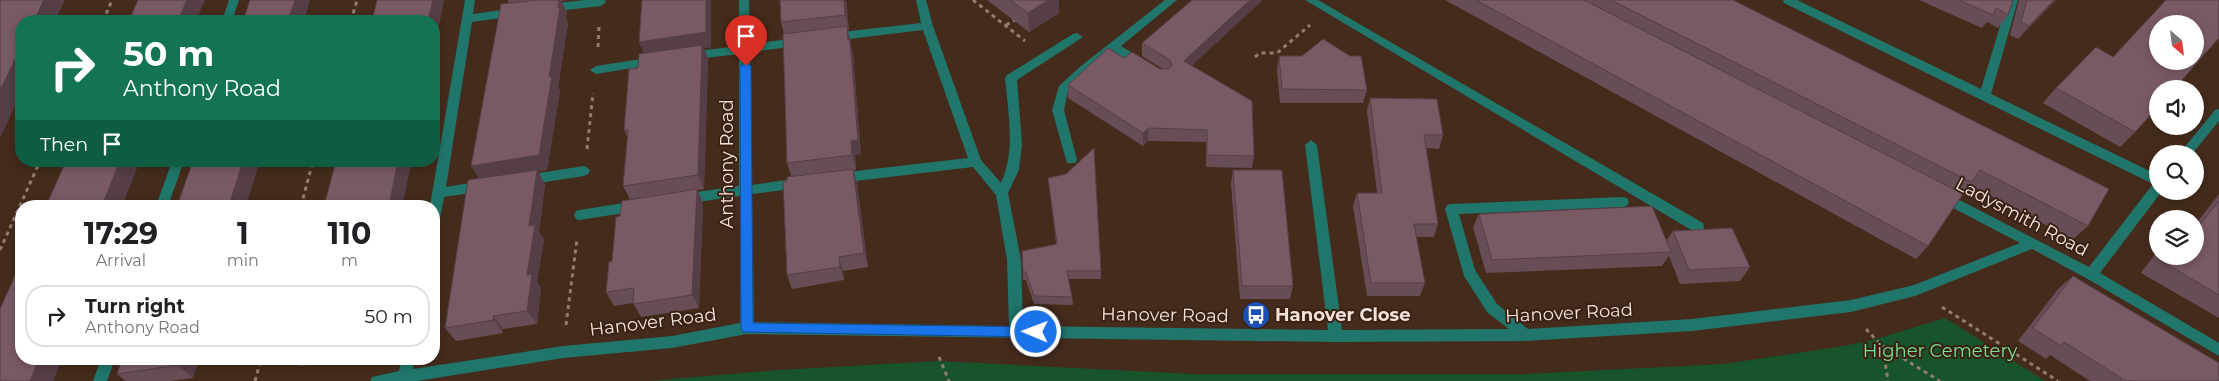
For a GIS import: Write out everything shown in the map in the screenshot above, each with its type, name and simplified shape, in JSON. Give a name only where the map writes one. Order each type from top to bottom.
[{"type":"street","points":[[229,15],[234,0]]},
{"type":"street","points":[[438,200],[470,0]]},
{"type":"street","name":"Anthony Road","points":[[744,0],[746,48],[747,328]]},
{"type":"street","points":[[921,0],[927,26],[976,162],[1002,193],[1014,260],[1016,332]]},
{"type":"street","points":[[1071,160],[1058,110],[1063,89],[1172,0]]},
{"type":"street","points":[[1310,0],[1698,227]]},
{"type":"street","points":[[1788,0],[2149,177]]},
{"type":"street","points":[[1985,95],[2012,0]]},
{"type":"street","points":[[466,19],[601,2]]},
{"type":"street","points":[[680,58],[927,26]]},
{"type":"street","points":[[1002,193],[1013,170],[1016,144],[1011,78],[1077,37]]},
{"type":"street","points":[[1114,48],[1156,72]]},
{"type":"street","points":[[596,70],[662,60]]},
{"type":"street","points":[[2192,145],[2219,112]]},
{"type":"street","points":[[1311,145],[1336,336]]},
{"type":"street","points":[[668,202],[746,190],[976,162]]},
{"type":"street","points":[[164,200],[176,167]]},
{"type":"street","points":[[516,181],[584,171]]},
{"type":"street","points":[[439,192],[497,184]]},
{"type":"street","name":"Ladysmith Road","points":[[1930,190],[2091,274],[2219,350]]},
{"type":"street","points":[[2091,274],[2149,199]]},
{"type":"street","points":[[1526,335],[1492,308],[1469,272],[1451,209],[1623,202]]},
{"type":"street","points":[[580,215],[648,204]]},
{"type":"street","name":"Hanover Road","points":[[377,381],[563,352],[672,342],[747,328],[1336,336],[1526,335],[1692,325],[1851,306],[1915,290],[2034,243]]},
{"type":"street","points":[[100,381],[106,365]]},
{"type":"street","points":[[405,376],[407,365]]},
{"type":"path","points":[[105,15],[112,0]]},
{"type":"path","points":[[352,15],[356,0]]},
{"type":"path","points":[[973,0],[1006,25],[1042,57]]},
{"type":"path","points":[[1254,57],[1260,53],[1277,52],[1328,10]]},
{"type":"path","points":[[1006,25],[1023,15]]},
{"type":"path","points":[[22,200],[37,167]]},
{"type":"path","points":[[303,200],[311,167]]},
{"type":"path","points":[[0,250],[15,217]]},
{"type":"path","points":[[1915,290],[2058,381]]},
{"type":"path","points":[[1888,381],[1883,349],[1898,355],[1940,381]]},
{"type":"path","points":[[255,381],[259,365]]},
{"type":"green space","name":"Higher Cemetery","points":[[1945,318],[2045,381],[648,381],[779,370],[939,361],[1192,374],[1526,374],[1724,364],[1873,340]]},
{"type":"building","points":[[0,0],[44,0],[37,15],[15,15],[15,60],[0,91]]},
{"type":"building","points":[[138,0],[187,0],[181,15],[132,15]]},
{"type":"building","points":[[250,0],[295,0],[290,15],[245,15]]},
{"type":"building","points":[[377,0],[433,0],[429,15],[373,15]]},
{"type":"building","points":[[559,0],[558,8],[560,8],[549,77],[552,76],[539,155],[471,166],[501,4]]},
{"type":"building","points":[[642,0],[706,0],[706,32],[639,42]]},
{"type":"building","points":[[780,0],[844,0],[845,15],[781,22]]},
{"type":"building","points":[[1010,0],[1048,0],[1028,13]]},
{"type":"building","points":[[1192,0],[1250,0],[1184,61],[1252,101],[1254,156],[1207,155],[1207,130],[1149,128],[1143,133],[1068,85],[1108,48],[1124,58],[1132,52],[1160,69],[1169,69],[1172,65],[1170,60],[1142,43]]},
{"type":"building","points":[[1476,0],[1584,0],[1963,194],[1928,246]]},
{"type":"building","points":[[1611,0],[1733,0],[2109,189],[2088,226],[1980,170],[1971,182]]},
{"type":"building","points":[[1959,0],[2013,0],[2008,15],[1996,8],[1993,15]]},
{"type":"building","points":[[2027,0],[2054,0],[2029,26],[2021,22]]},
{"type":"building","points":[[2166,0],[2219,0],[2219,38],[2204,55],[2204,15],[2152,15]]},
{"type":"building","points":[[2149,18],[2149,70],[2191,70],[2182,80],[2149,80],[2149,117],[2135,132],[2056,88],[2096,47],[2113,57]]},
{"type":"building","points":[[847,26],[848,40],[850,40],[858,140],[851,141],[852,155],[787,163],[783,34]]},
{"type":"building","points":[[1323,39],[1350,56],[1361,56],[1367,90],[1282,89],[1279,56],[1302,56]]},
{"type":"building","points":[[702,45],[698,175],[623,186],[628,130],[624,130],[629,69],[638,68],[639,54]]},
{"type":"building","points":[[1370,98],[1437,99],[1443,135],[1424,135],[1438,224],[1414,224],[1425,283],[1371,283],[1357,193],[1382,193]]},
{"type":"building","points":[[1094,148],[1101,271],[1067,271],[1072,297],[1034,296],[1026,272],[1023,272],[1022,251],[1057,244],[1048,178],[1066,174]]},
{"type":"building","points":[[63,167],[118,167],[104,200],[49,200]]},
{"type":"building","points":[[191,167],[241,167],[231,200],[179,200]]},
{"type":"building","points":[[334,167],[397,167],[390,200],[326,200]]},
{"type":"building","points":[[853,169],[864,253],[839,257],[840,267],[787,275],[783,182],[787,181],[787,177]]},
{"type":"building","points":[[537,170],[529,226],[535,225],[527,275],[532,274],[527,311],[493,316],[494,320],[445,328],[468,180]]},
{"type":"building","points":[[1233,170],[1282,170],[1293,286],[1242,286]]},
{"type":"building","points":[[697,189],[692,295],[633,304],[634,288],[606,292],[609,262],[612,261],[616,217],[620,216],[622,201]]},
{"type":"building","points":[[2219,201],[2219,295],[2168,265],[2204,265],[2204,220]]},
{"type":"building","points":[[1652,206],[1671,252],[1492,260],[1479,214]]},
{"type":"building","points":[[1732,228],[1750,267],[1689,270],[1673,231]]},
{"type":"building","points":[[15,275],[15,365],[37,365],[30,381],[0,381],[0,309]]},
{"type":"building","points":[[2073,276],[2219,363],[2219,381],[2126,381],[2064,342],[2061,346],[2033,328]]},
{"type":"building","points":[[120,365],[178,365],[117,374]]},
{"type":"place","name":"Hanover Close","points":[[1256,315]]},
{"type":"route","points":[[746,66],[747,328],[1036,332]]}]
